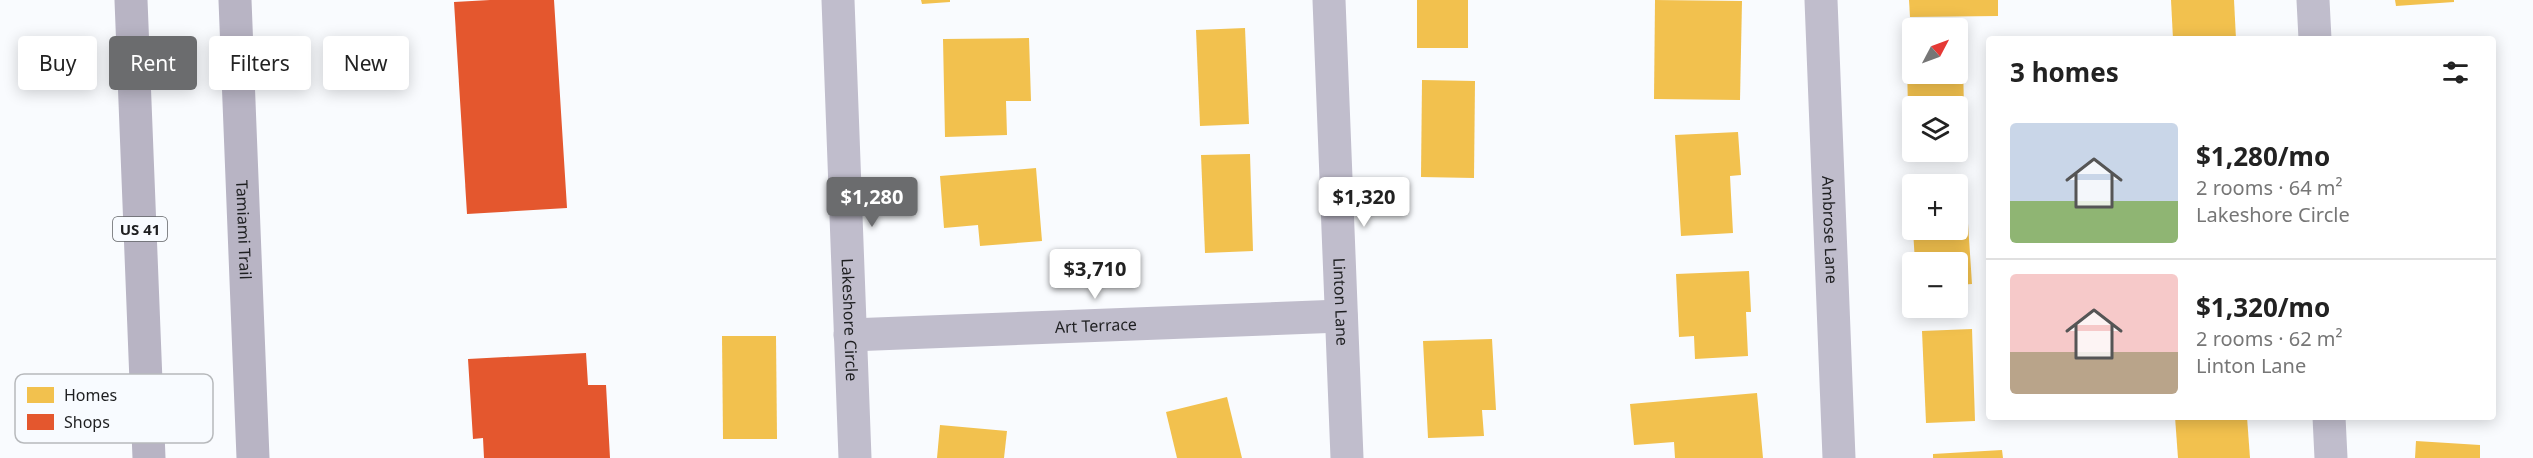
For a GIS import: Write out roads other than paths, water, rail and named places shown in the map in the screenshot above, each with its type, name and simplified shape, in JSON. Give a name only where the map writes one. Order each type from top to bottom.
[{"type":"main road","name":"US 41","points":[[131,0],[146,374]]},
{"type":"main road","name":"Tamiami Trail","points":[[235,0],[253,458]]},
{"type":"main road","name":"US 41","points":[[148,443],[149,458]]},
{"type":"street","name":"Lakeshore Circle","points":[[838,0],[855,458]]},
{"type":"street","name":"Linton Lane","points":[[1329,0],[1347,458]]},
{"type":"street","name":"Ambrose Lane","points":[[1821,0],[1839,458]]},
{"type":"street","points":[[2313,0],[2315,36]]},
{"type":"street","name":"Art Terrace","points":[[850,334],[1341,316]]},
{"type":"street","points":[[2329,420],[2331,458]]}]
